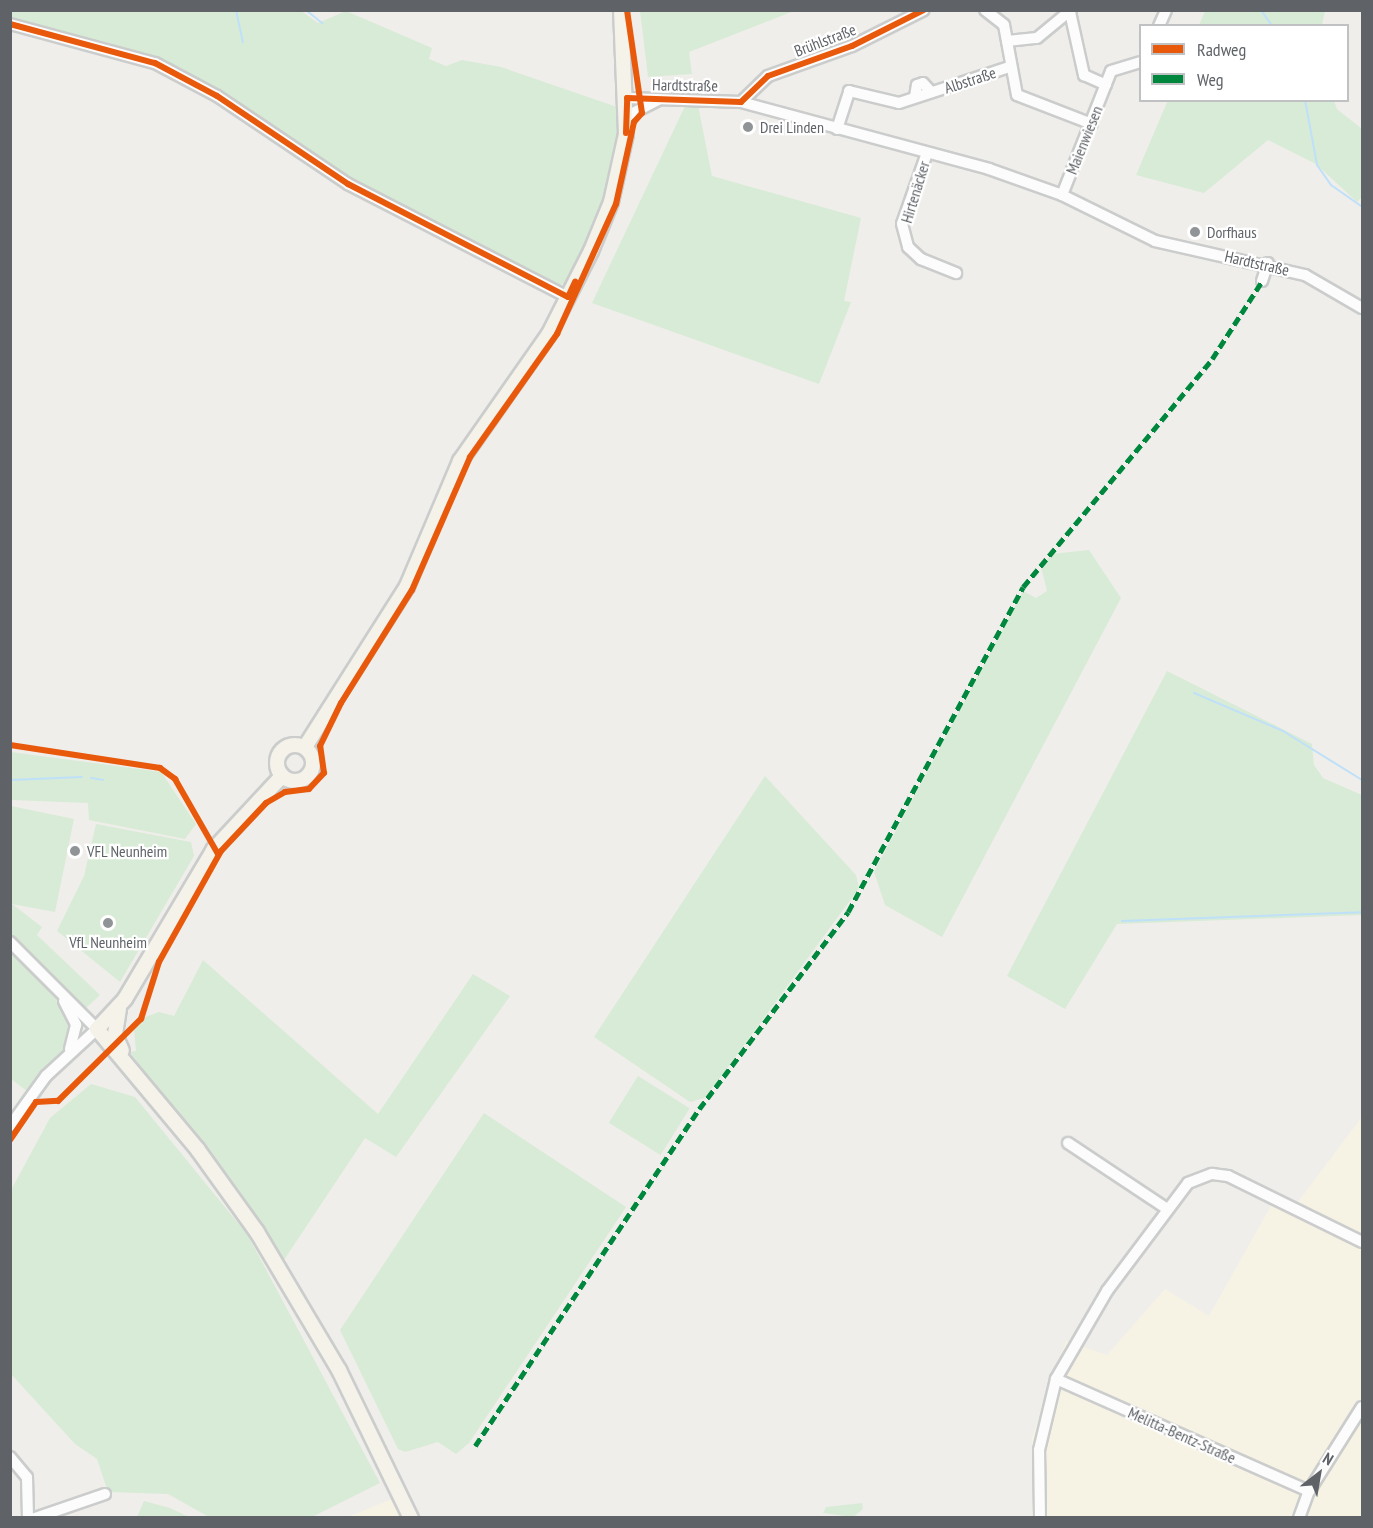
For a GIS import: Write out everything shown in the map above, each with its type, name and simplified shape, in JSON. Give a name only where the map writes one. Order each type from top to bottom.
[{"type":"main road","points":[[305,747],[407,586],[460,461],[526,372],[568,297],[611,202],[627,116],[621,10]]},
{"type":"main road","points":[[293,744],[305,747],[313,758],[311,772],[300,781],[282,776],[277,765],[280,752],[293,744]]},
{"type":"main road","points":[[282,776],[214,849],[119,1007],[97,1029],[127,1064],[263,1241],[339,1370],[411,1518]]},
{"type":"main road","points":[[119,1007],[115,1035],[127,1064]]},
{"type":"street","name":"Brühlstraße","points":[[741,102],[768,76],[852,46],[924,10]]},
{"type":"street","points":[[985,10],[1004,25],[1009,68],[1017,95],[1092,124]]},
{"type":"street","points":[[1160,24],[1166,10]]},
{"type":"street","name":"Maienwiesen","points":[[1007,41],[1037,38],[1070,11],[1084,75],[1106,85]]},
{"type":"street","points":[[10,24],[155,63],[218,96],[348,184],[568,297]]},
{"type":"street","name":"Maienwiesen","points":[[1062,195],[1092,124],[1111,70],[1139,62]]},
{"type":"street","name":"Albstraße","points":[[837,129],[849,91],[899,103],[915,97],[922,100],[931,92],[1009,68]]},
{"type":"street","name":"Hardtstraße","points":[[627,98],[741,102],[927,153],[1062,195],[1155,241],[1268,263],[1322,282],[1361,304]]},
{"type":"street","points":[[627,116],[663,98]]},
{"type":"street","name":"Hirtenäcker","points":[[927,153],[902,224],[908,247],[921,259],[956,273]]},
{"type":"street","points":[[1262,281],[1268,263]]},
{"type":"street","points":[[10,942],[97,1029],[62,1059]]},
{"type":"street","points":[[10,1126],[74,1043],[76,1025],[58,990]]},
{"type":"street","points":[[1068,1143],[1166,1208]]},
{"type":"street","points":[[1040,1518],[1039,1450],[1056,1378],[1072,1346],[1166,1208],[1188,1183],[1212,1174],[1249,1184],[1362,1242]]},
{"type":"street","name":"Melitta-Bentz-Straße","points":[[1056,1378],[1309,1491]]},
{"type":"street","points":[[1299,1518],[1309,1491],[1362,1407]]},
{"type":"street","points":[[10,1457],[27,1477],[28,1518]]},
{"type":"street","points":[[35,1518],[105,1494]]},
{"type":"shaded area","points":[[1362,1117],[1362,1517],[1032,1518],[1032,1438],[1066,1341],[1107,1355],[1165,1289],[1209,1316],[1275,1199],[1295,1206]]},
{"type":"shaded area","points":[[392,1499],[400,1517],[348,1517]]},
{"type":"green space","points":[[11,10],[300,10],[318,23],[346,11],[432,48],[429,59],[446,66],[462,60],[501,67],[617,107],[621,131],[606,202],[570,284],[553,285],[346,178],[181,72],[135,51],[11,19]]},
{"type":"green space","points":[[640,10],[794,11],[689,52],[692,74],[648,77]]},
{"type":"green space","points":[[1205,10],[1325,11],[1322,24],[1199,24]]},
{"type":"green space","points":[[1167,102],[1334,102],[1337,109],[1362,129],[1362,197],[1357,202],[1316,164],[1268,140],[1204,193],[1136,175]]},
{"type":"green space","points":[[698,105],[712,176],[861,218],[844,301],[851,302],[819,384],[592,303],[685,106]]},
{"type":"green space","points":[[1089,550],[1121,598],[942,937],[885,905],[874,872],[1023,591],[1036,598],[1047,591],[1041,567],[1052,554]]},
{"type":"green space","points":[[1167,671],[1312,744],[1314,765],[1323,778],[1362,795],[1362,915],[1117,924],[1065,1009],[1007,976]]},
{"type":"green space","points":[[11,752],[161,772],[196,824],[185,839],[89,820],[88,803],[11,800]]},
{"type":"green space","points":[[765,776],[856,875],[859,888],[704,1098],[690,1102],[594,1037]]},
{"type":"green space","name":"VfL Neunheim","points":[[11,806],[74,819],[55,912],[12,904],[42,927],[37,935],[100,995],[86,1008],[11,934]]},
{"type":"green space","points":[[96,824],[191,842],[194,856],[120,982],[57,931],[84,876]]},
{"type":"green space","points":[[10,952],[53,993],[71,1032],[66,1048],[27,1091],[11,1079]]},
{"type":"green space","points":[[203,960],[378,1114],[473,974],[510,996],[396,1157],[365,1138],[282,1263],[130,1052],[136,1051],[134,1030],[143,1018],[159,1012],[174,1016]]},
{"type":"green space","points":[[638,1076],[690,1108],[661,1155],[609,1123]]},
{"type":"green space","points":[[91,1084],[135,1097],[247,1234],[380,1483],[310,1518],[209,1517],[168,1494],[108,1492],[97,1459],[75,1444],[11,1374],[10,1192],[50,1118]]},
{"type":"green space","points":[[484,1113],[626,1207],[469,1443],[456,1454],[438,1442],[405,1452],[398,1449],[340,1330]]},
{"type":"green space","points":[[144,1501],[170,1508],[189,1517],[137,1517]]},
{"type":"green space","points":[[862,1503],[863,1509],[853,1517],[823,1513],[826,1507]]},
{"type":"waterway","points":[[236,10],[243,42]]},
{"type":"waterway","points":[[306,10],[322,23]]},
{"type":"waterway","points":[[1261,10],[1271,24]]},
{"type":"waterway","points":[[1305,102],[1317,165],[1331,185],[1362,207]]},
{"type":"waterway","points":[[1194,693],[1283,731],[1362,780]]},
{"type":"waterway","points":[[10,780],[82,777]]},
{"type":"waterway","points":[[91,778],[103,780]]},
{"type":"waterway","points":[[1122,921],[1362,912]]},
{"type":"marked path","points":[[475,1446],[699,1109],[848,912],[1023,587],[1212,359],[1262,281]]},
{"type":"cycle path","points":[[10,1140],[36,1102],[58,1101],[141,1019],[159,962],[221,851],[266,803],[285,792],[309,789],[324,773],[320,746],[341,703],[412,590],[470,457],[557,334],[616,204],[634,122],[642,113],[627,10]]},
{"type":"cycle path","points":[[626,133],[627,98],[741,102],[768,76],[852,46],[924,10]]},
{"type":"cycle path","points":[[10,24],[155,63],[217,96],[348,184],[568,297],[575,282]]},
{"type":"cycle path","points":[[10,745],[160,768],[175,779],[218,854]]},
{"type":"place","name":"Drei Linden","points":[[748,127]]},
{"type":"place","name":"Dorfhaus","points":[[1195,232]]},
{"type":"place","name":"VFL Neunheim","points":[[75,851]]},
{"type":"place","name":"VfL Neunheim","points":[[108,923]]}]
